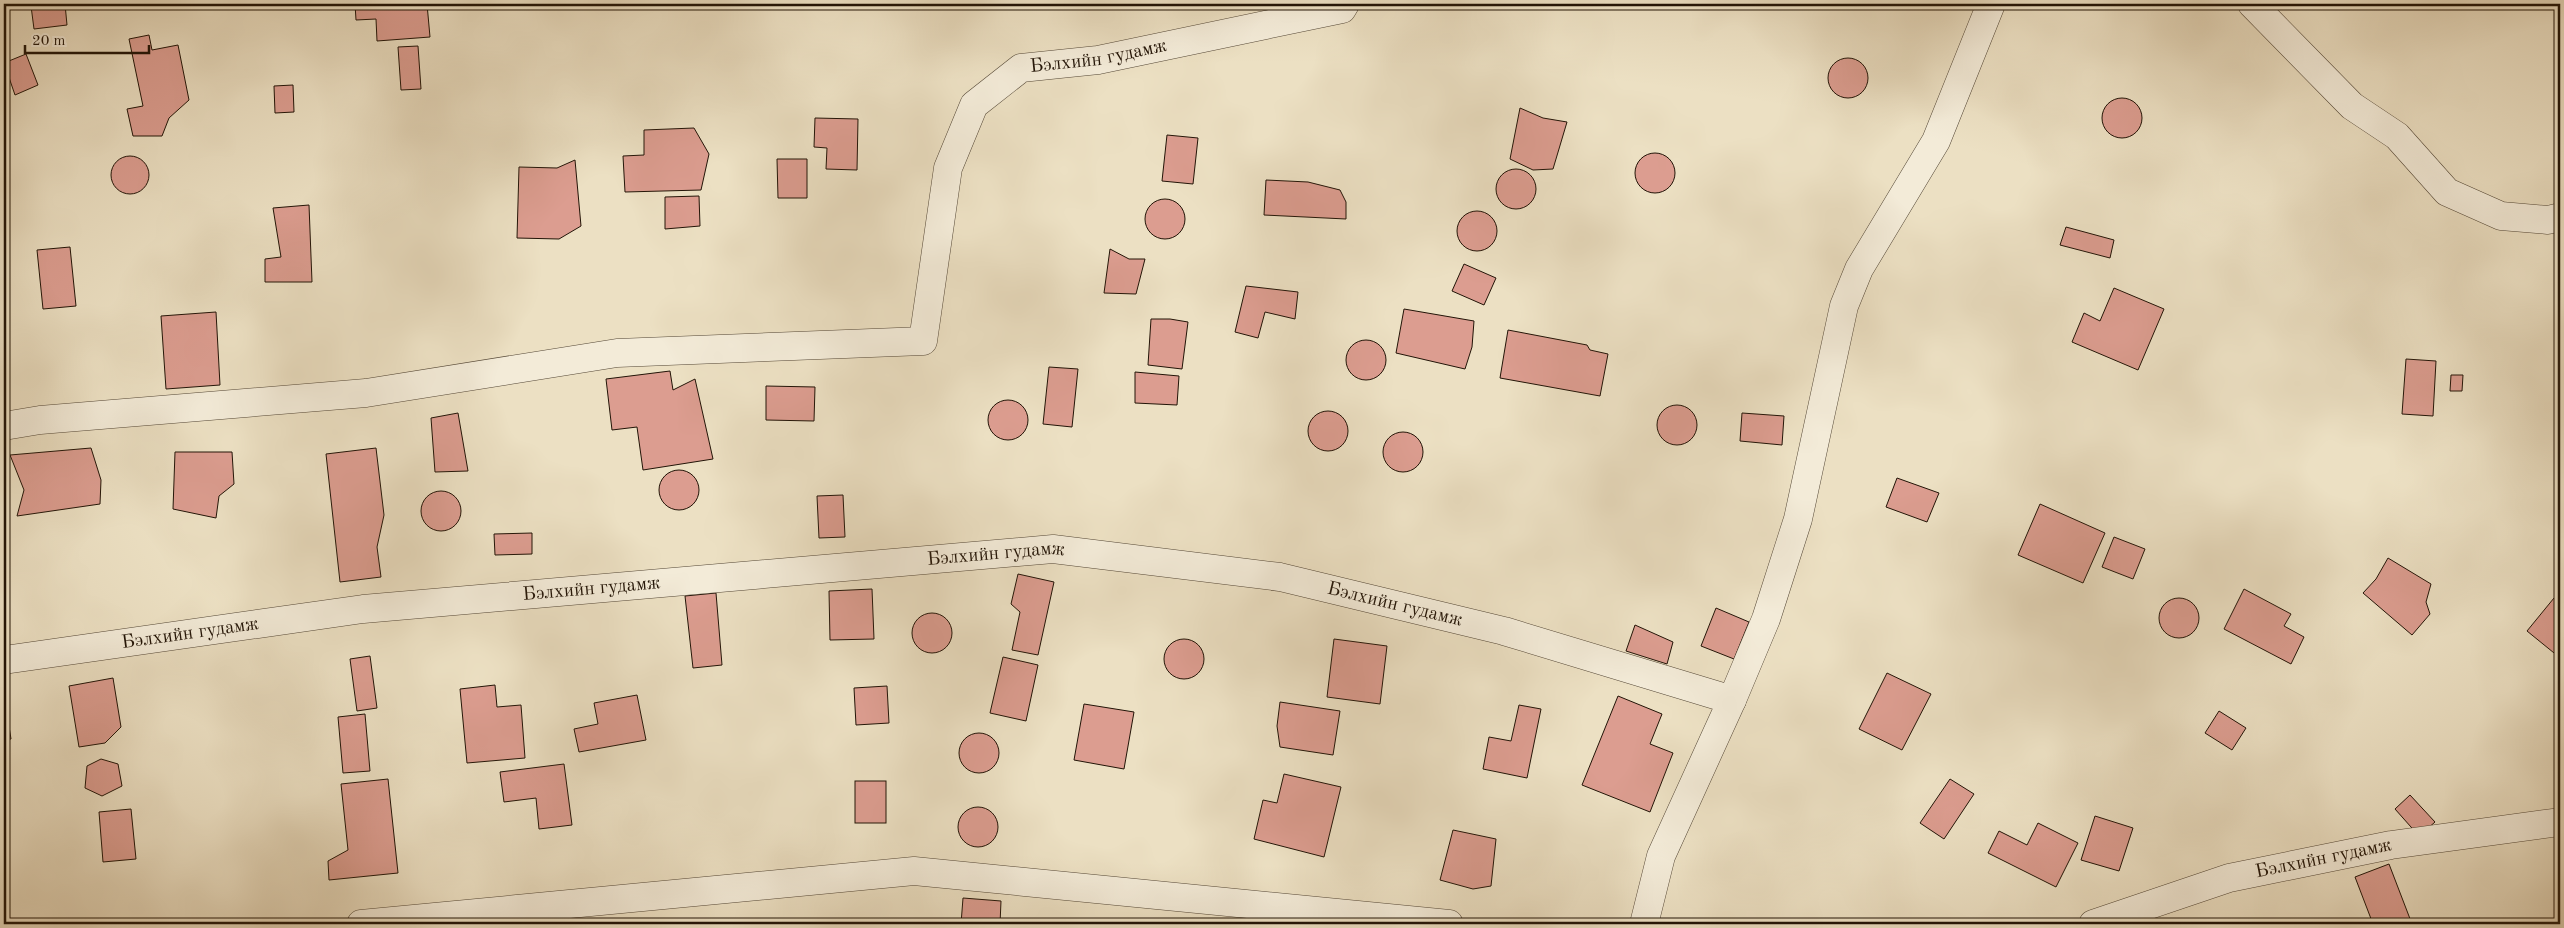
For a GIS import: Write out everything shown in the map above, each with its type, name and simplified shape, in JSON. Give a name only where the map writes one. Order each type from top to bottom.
[{"type":"street","name":"Бэлхийн гудамж","points":[[4,426],[40,420],[366,393],[617,353],[923,341],[948,168],[974,105],[1021,68],[1098,60],[1342,9],[1345,4]]},
{"type":"street","points":[[1644,924],[1661,856],[1732,700],[1766,619],[1798,519],[1844,306],[1859,269],[1936,141],[1991,4]]},
{"type":"street","points":[[2252,4],[2352,106],[2397,136],[2447,192],[2501,216],[2548,220],[2560,217]]},
{"type":"street","name":"Бэлхийн гудамж","points":[[4,660],[363,609],[1053,549],[1280,577],[1504,632],[1732,700]]},
{"type":"street","name":"Бэлхийн гудамж","points":[[2094,924],[2229,878],[2391,845],[2560,822]]},
{"type":"street","points":[[361,924],[914,871],[1449,924]]},
{"type":"building","points":[[65,4],[67,25],[34,29],[31,6]]},
{"type":"building","points":[[355,4],[427,4],[430,37],[377,41],[376,19],[356,20]]},
{"type":"building","points":[[149,35],[152,50],[178,45],[189,100],[169,118],[162,136],[133,136],[127,109],[143,106],[129,39]]},
{"type":"building","points":[[418,46],[421,89],[401,90],[398,47]]},
{"type":"building","points":[[26,54],[38,85],[15,95],[4,63]]},
{"type":"building","points":[[1848,58],[1862,64],[1868,78],[1862,92],[1848,98],[1834,92],[1828,78],[1834,64]]},
{"type":"building","points":[[293,85],[294,112],[275,113],[274,86]]},
{"type":"building","points":[[2122,98],[2136,104],[2142,118],[2136,132],[2122,138],[2108,132],[2102,118],[2108,104]]},
{"type":"building","points":[[1520,108],[1543,118],[1567,122],[1553,169],[1533,170],[1510,159]]},
{"type":"building","points":[[815,118],[858,119],[857,170],[826,169],[827,148],[814,147]]},
{"type":"building","points":[[694,128],[709,154],[701,190],[625,192],[623,156],[644,155],[644,130]]},
{"type":"building","points":[[1167,135],[1198,138],[1193,184],[1162,181]]},
{"type":"building","points":[[1655,153],[1669,159],[1675,173],[1669,187],[1655,193],[1641,187],[1635,173],[1641,159]]},
{"type":"building","points":[[130,156],[144,161],[149,175],[144,189],[130,194],[116,189],[111,175],[116,161]]},
{"type":"building","points":[[777,159],[807,159],[807,198],[778,198]]},
{"type":"building","points":[[575,160],[581,226],[559,239],[517,238],[519,167],[557,168]]},
{"type":"building","points":[[1516,169],[1530,175],[1536,189],[1530,203],[1516,209],[1502,203],[1496,189],[1502,175]]},
{"type":"building","points":[[1266,180],[1308,182],[1340,190],[1346,202],[1346,219],[1264,215]]},
{"type":"building","points":[[699,196],[700,226],[665,229],[665,197]]},
{"type":"building","points":[[1165,199],[1179,205],[1185,219],[1179,233],[1165,239],[1151,233],[1145,219],[1151,205]]},
{"type":"building","points":[[309,205],[312,282],[265,282],[265,259],[281,257],[273,208]]},
{"type":"building","points":[[1477,211],[1491,217],[1497,231],[1491,245],[1477,251],[1463,245],[1457,231],[1463,217]]},
{"type":"building","points":[[2066,227],[2114,240],[2110,258],[2060,245]]},
{"type":"building","points":[[70,247],[76,306],[43,309],[37,250]]},
{"type":"building","points":[[1110,249],[1129,259],[1145,259],[1136,294],[1104,293]]},
{"type":"building","points":[[1464,264],[1496,278],[1484,305],[1452,291]]},
{"type":"building","points":[[1246,286],[1298,292],[1295,319],[1265,312],[1258,338],[1235,332]]},
{"type":"building","points":[[2114,288],[2164,309],[2138,370],[2072,342],[2084,313],[2100,321]]},
{"type":"building","points":[[1404,309],[1474,321],[1472,347],[1465,369],[1396,353]]},
{"type":"building","points":[[216,312],[220,385],[166,389],[161,316]]},
{"type":"building","points":[[1151,319],[1170,319],[1188,322],[1182,369],[1148,365]]},
{"type":"building","points":[[1508,330],[1587,345],[1590,350],[1608,354],[1600,396],[1500,378]]},
{"type":"building","points":[[1366,340],[1380,346],[1386,360],[1380,374],[1366,380],[1352,374],[1346,360],[1352,346]]},
{"type":"building","points":[[2406,359],[2436,361],[2433,416],[2402,414]]},
{"type":"building","points":[[1049,367],[1078,369],[1072,427],[1043,424]]},
{"type":"building","points":[[670,371],[673,390],[695,379],[713,459],[643,470],[637,427],[612,430],[606,379]]},
{"type":"building","points":[[1135,372],[1179,376],[1177,405],[1135,403]]},
{"type":"building","points":[[2451,375],[2463,375],[2462,391],[2450,391]]},
{"type":"building","points":[[766,386],[815,387],[814,421],[766,420]]},
{"type":"building","points":[[1008,400],[1022,406],[1028,420],[1022,434],[1008,440],[994,434],[988,420],[994,406]]},
{"type":"building","points":[[1677,405],[1691,411],[1697,425],[1691,439],[1677,445],[1663,439],[1657,425],[1663,411]]},
{"type":"building","points":[[1328,411],[1342,417],[1348,431],[1342,445],[1328,451],[1314,445],[1308,431],[1314,417]]},
{"type":"building","points":[[458,413],[468,471],[435,472],[431,418]]},
{"type":"building","points":[[1742,413],[1784,416],[1782,445],[1740,441]]},
{"type":"building","points":[[1403,432],[1417,438],[1423,452],[1417,466],[1403,472],[1389,466],[1383,452],[1389,438]]},
{"type":"building","points":[[91,448],[101,480],[100,504],[17,516],[24,490],[10,455]]},
{"type":"building","points":[[376,448],[384,515],[377,547],[381,577],[340,582],[326,454]]},
{"type":"building","points":[[175,452],[232,452],[234,484],[219,496],[216,518],[173,509]]},
{"type":"building","points":[[679,470],[693,476],[699,490],[693,504],[679,510],[665,504],[659,490],[665,476]]},
{"type":"building","points":[[1897,478],[1939,493],[1927,522],[1886,507]]},
{"type":"building","points":[[441,491],[455,497],[461,511],[455,525],[441,531],[427,525],[421,511],[427,497]]},
{"type":"building","points":[[843,495],[845,537],[819,538],[817,496]]},
{"type":"building","points":[[2040,504],[2105,533],[2083,583],[2018,555]]},
{"type":"building","points":[[532,533],[532,554],[495,555],[494,534]]},
{"type":"building","points":[[2114,537],[2145,549],[2133,579],[2102,567]]},
{"type":"building","points":[[2388,558],[2431,584],[2426,602],[2430,614],[2412,635],[2363,593],[2376,579]]},
{"type":"building","points":[[1018,574],[1054,582],[1038,655],[1012,650],[1020,612],[1011,604]]},
{"type":"building","points":[[872,589],[874,639],[830,640],[829,591]]},
{"type":"building","points":[[2244,589],[2291,614],[2284,626],[2304,637],[2291,664],[2224,629]]},
{"type":"building","points":[[716,593],[722,665],[693,668],[685,596]]},
{"type":"building","points":[[2179,598],[2193,604],[2199,618],[2193,632],[2179,638],[2165,632],[2159,618],[2165,604]]},
{"type":"building","points":[[2554,598],[2560,603],[2559,657],[2527,631]]},
{"type":"building","points":[[1716,608],[1749,622],[1734,659],[1701,646]]},
{"type":"building","points":[[932,613],[946,619],[952,633],[946,647],[932,653],[918,647],[912,633],[918,619]]},
{"type":"building","points":[[1635,625],[1673,642],[1667,664],[1626,651]]},
{"type":"building","points":[[1184,639],[1198,645],[1204,659],[1198,673],[1184,679],[1170,673],[1164,659],[1170,645]]},
{"type":"building","points":[[1334,639],[1387,646],[1380,704],[1327,697]]},
{"type":"building","points":[[370,656],[377,708],[357,711],[350,659]]},
{"type":"building","points":[[1003,657],[1038,665],[1026,721],[990,713]]},
{"type":"building","points":[[1887,673],[1931,694],[1902,750],[1859,729]]},
{"type":"building","points":[[113,678],[121,727],[105,743],[79,747],[69,686]]},
{"type":"building","points":[[495,685],[497,707],[521,705],[525,758],[467,763],[460,689]]},
{"type":"building","points":[[887,686],[889,723],[856,725],[854,688]]},
{"type":"building","points":[[4,695],[11,739],[4,740]]},
{"type":"building","points":[[637,695],[646,740],[579,752],[574,729],[598,724],[594,703]]},
{"type":"building","points":[[1618,696],[1662,714],[1650,744],[1673,753],[1650,812],[1582,785]]},
{"type":"building","points":[[1280,702],[1340,711],[1333,755],[1280,747],[1277,726]]},
{"type":"building","points":[[1084,704],[1134,712],[1124,769],[1074,760]]},
{"type":"building","points":[[1519,705],[1541,709],[1527,778],[1483,769],[1489,737],[1511,741]]},
{"type":"building","points":[[2219,711],[2246,728],[2232,750],[2205,733]]},
{"type":"building","points":[[365,714],[370,771],[343,773],[338,717]]},
{"type":"building","points":[[979,733],[993,739],[999,753],[993,767],[979,773],[965,767],[959,753],[965,739]]},
{"type":"building","points":[[101,759],[118,764],[122,786],[102,796],[85,788],[87,766]]},
{"type":"building","points":[[564,764],[572,825],[539,829],[536,798],[504,802],[500,772]]},
{"type":"building","points":[[1284,774],[1341,787],[1324,857],[1254,839],[1263,800],[1277,803]]},
{"type":"building","points":[[388,779],[398,873],[329,880],[328,861],[348,850],[341,784]]},
{"type":"building","points":[[1950,779],[1974,794],[1944,839],[1920,823]]},
{"type":"building","points":[[855,781],[886,781],[886,823],[855,823]]},
{"type":"building","points":[[2410,795],[2435,822],[2419,836],[2395,809]]},
{"type":"building","points":[[978,807],[992,813],[998,827],[992,841],[978,847],[964,841],[958,827],[964,813]]},
{"type":"building","points":[[131,809],[136,859],[103,862],[99,812]]},
{"type":"building","points":[[2095,816],[2133,828],[2119,871],[2081,860]]},
{"type":"building","points":[[2038,823],[2078,843],[2056,887],[1988,853],[1999,831],[2027,845]]},
{"type":"building","points":[[1453,830],[1496,839],[1491,886],[1473,889],[1440,880]]},
{"type":"building","points":[[2389,864],[2412,924],[2373,924],[2355,877]]},
{"type":"building","points":[[963,898],[1001,901],[1000,924],[961,924]]}]
